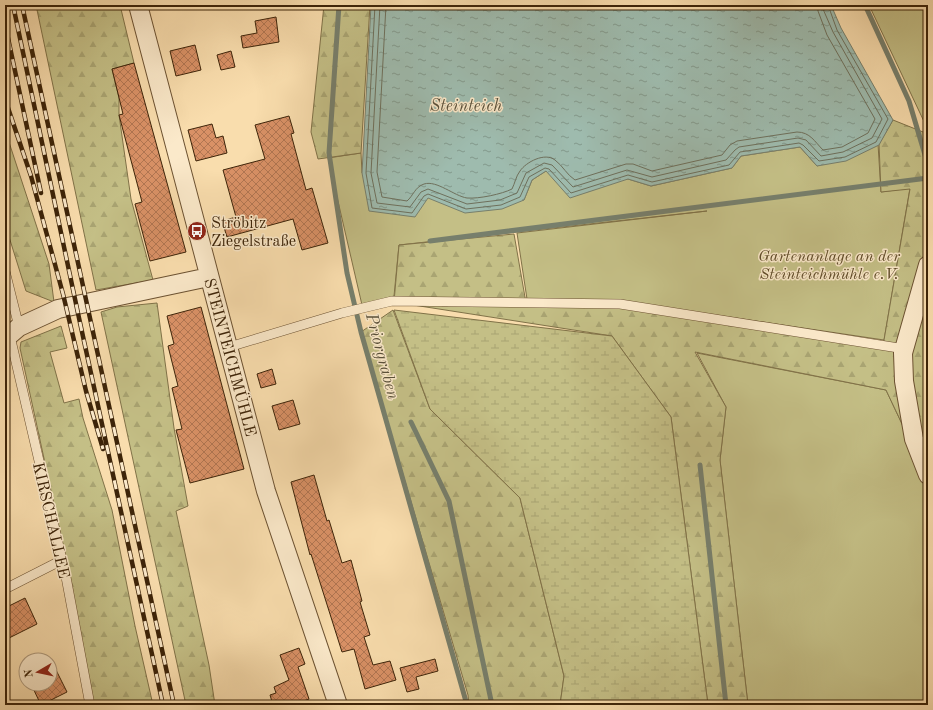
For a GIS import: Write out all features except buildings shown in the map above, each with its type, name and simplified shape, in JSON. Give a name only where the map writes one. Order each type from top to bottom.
[{"type":"street","name":"STEINTEICHMÜHLE","points":[[138,5],[266,491],[338,705]]},
{"type":"street","points":[[928,265],[903,353],[904,381],[914,439],[928,475]]},
{"type":"street","points":[[11,334],[58,309],[209,277]]},
{"type":"lane","name":"KIRSCHALLEE","points":[[5,271],[11,334],[62,560],[90,705]]},
{"type":"lane","points":[[229,347],[349,311],[392,301],[620,304],[905,349]]},
{"type":"lane","points":[[5,589],[62,560]]},
{"type":"green space","points":[[36,5],[104,5],[105,7],[120,5],[134,63],[112,69],[119,98],[119,115],[131,199],[153,280],[96,290]]},
{"type":"green space","points":[[324,5],[370,5],[361,153],[318,159],[311,132]]},
{"type":"green space","points":[[869,5],[928,5],[928,130]]},
{"type":"green space","points":[[893,120],[928,134],[928,479],[886,390],[695,352],[726,407],[720,460],[748,705],[708,705],[671,417],[612,336],[394,302],[399,245],[514,234],[526,303],[622,306],[884,346],[910,189],[881,192],[879,144]]},
{"type":"green space","points":[[5,130],[49,264],[54,302],[26,291],[5,224]]},
{"type":"green space","name":"Gartenanlage an der Steinteichmühle e.V.","points":[[878,144],[881,192],[910,188],[884,340],[621,301],[527,299],[517,233],[707,211],[399,245],[394,296],[362,305],[328,158],[361,153],[362,173],[428,196],[524,200],[532,180],[546,171],[628,179],[651,186],[732,168],[741,156],[800,147],[817,166]]},
{"type":"green space","points":[[157,303],[174,428],[188,506],[176,511],[209,665],[215,705],[186,705],[101,312],[117,307]]},
{"type":"green space","points":[[393,310],[430,409],[520,498],[564,676],[560,705],[469,705],[468,695],[361,332]]},
{"type":"green space","points":[[394,310],[612,336],[671,417],[708,705],[560,705],[564,676],[520,498],[430,409]]},
{"type":"green space","points":[[61,326],[67,348],[50,352],[64,403],[79,399],[83,418],[112,510],[135,626],[153,705],[94,705],[70,578],[20,348],[21,342]]},
{"type":"green space","points":[[697,353],[886,390],[928,479],[928,705],[748,705],[720,460],[726,407]]},
{"type":"water","name":"Steinteich","points":[[371,5],[831,5],[841,28],[893,120],[879,145],[846,161],[817,166],[800,147],[741,156],[732,168],[651,186],[628,179],[570,198],[546,171],[532,180],[524,200],[502,209],[465,213],[428,198],[415,217],[369,211],[362,173]]},
{"type":"waterway","name":"Priorgraben","points":[[339,5],[329,153],[347,273],[361,332],[467,705]]},
{"type":"waterway","points":[[865,5],[909,101],[928,165]]},
{"type":"waterway","points":[[430,241],[928,178]]},
{"type":"waterway","points":[[411,422],[449,501],[492,705]]},
{"type":"waterway","points":[[700,465],[726,705]]},
{"type":"railway","points":[[13,5],[163,705]]},
{"type":"railway","points":[[22,5],[174,705]]},
{"type":"railway","points":[[5,24],[41,193]]},
{"type":"railway","points":[[5,99],[31,176],[63,294],[86,391],[103,449]]},
{"type":"place","name":"Ströbitz Ziegelstraße","points":[[197,231]]}]
